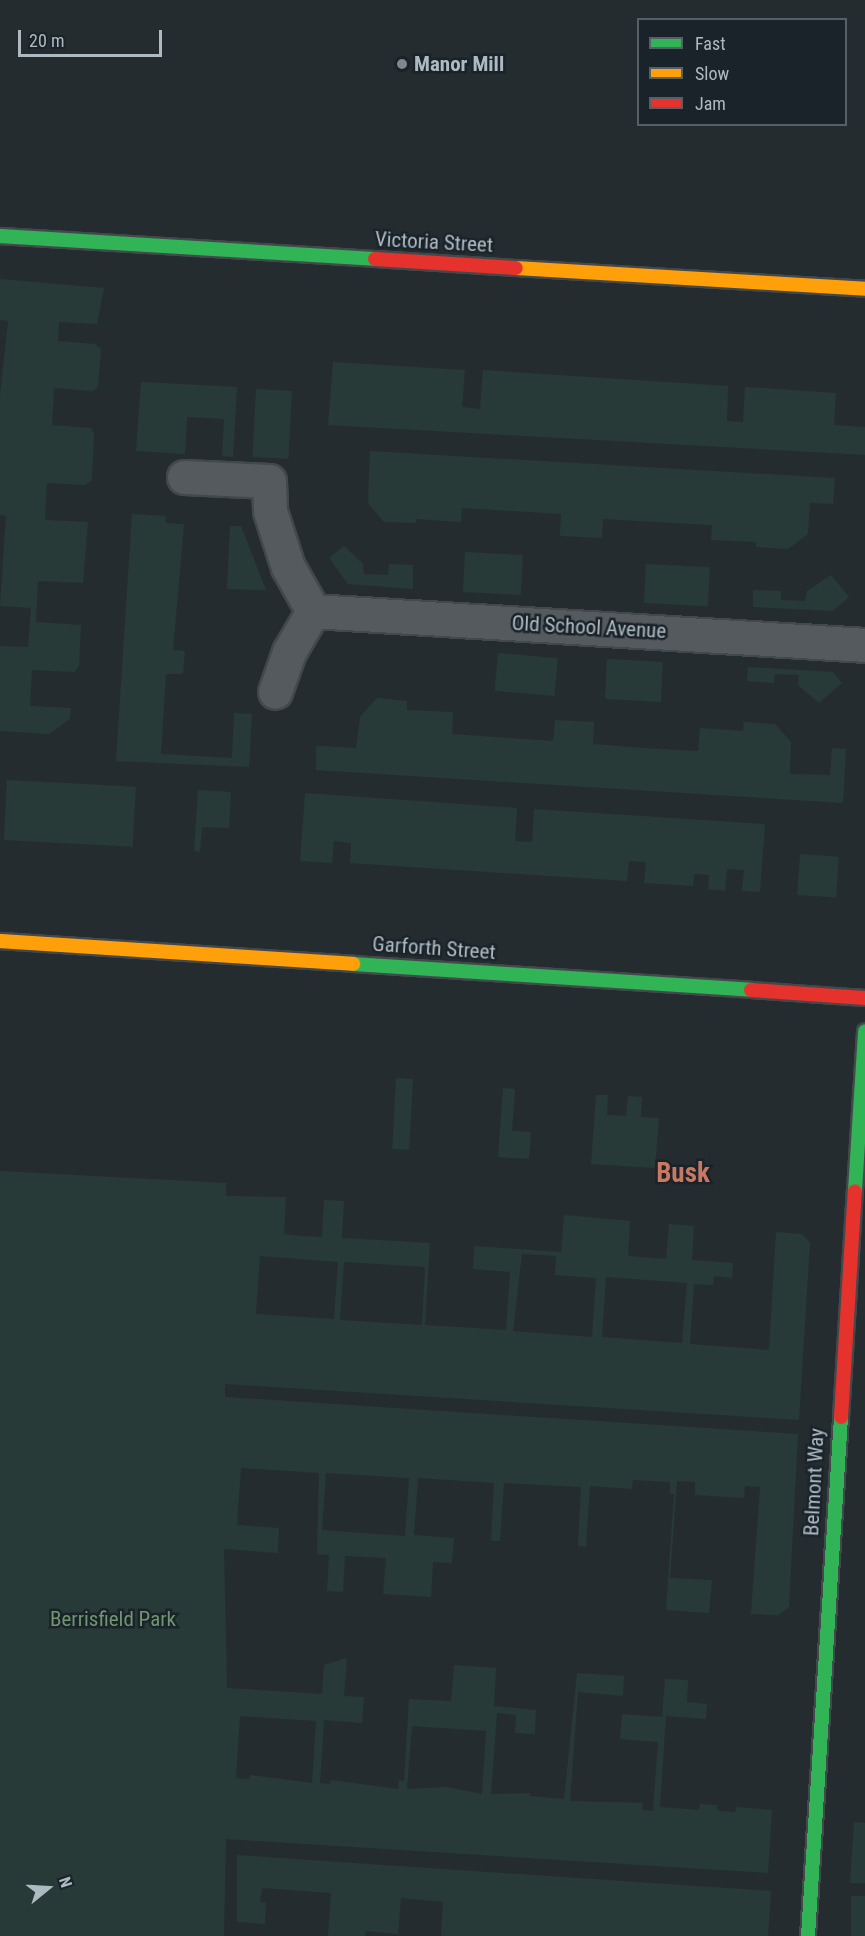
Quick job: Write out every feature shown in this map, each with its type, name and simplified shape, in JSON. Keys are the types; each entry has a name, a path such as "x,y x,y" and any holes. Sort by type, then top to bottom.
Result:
{"street":[{"name":"Victoria Street","path":"0,236 865,289"},
{"path":"184,477 269,481 270,511 288,567 313,611 289,652 275,693"},
{"name":"Old School Avenue","path":"313,611 865,645"},
{"name":"Garforth Street","path":"0,941 865,998"},
{"name":"Belmont Way","path":"808,1936 865,1031"}],"green space":[{"path":"0,279 104,288 97,324 59,322 58,341 95,344 101,349 98,387 93,391 54,388 52,425 91,428 94,434 92,480 85,485 47,483 45,520 88,522 83,583 38,581 36,622 81,625 79,666 74,672 32,670 30,706 71,708 70,719 49,734 0,731 0,646 28,647 31,608 0,606 6,516 0,515 0,395 8,321 0,320"},
{"path":"333,362 465,370 462,407 480,409 483,370 728,386 727,421 743,422 745,387 836,393 834,425 865,427 865,455 328,425"},
{"path":"141,382 237,387 233,457 222,456 224,419 187,417 185,454 136,451"},
{"path":"256,389 292,391 288,459 252,457"},
{"path":"370,451 835,478 833,504 810,503 808,534 788,549 756,547 756,542 711,540 712,525 603,519 602,538 560,536 561,514 462,508 461,522 416,519 416,523 384,522 368,503"},
{"path":"132,514 166,516 165,523 184,524 173,650 185,651 183,674 166,674 161,754 232,758 234,713 252,714 249,767 116,761"},
{"path":"230,526 241,526 266,590 227,589"},
{"path":"344,546 363,564 364,574 388,575 389,564 413,565 413,589 348,584 329,558"},
{"path":"465,552 523,555 521,595 463,592"},
{"path":"646,564 710,567 708,606 644,603"},
{"path":"831,575 849,597 833,611 753,607 753,590 781,591 781,600 805,601 807,591"},
{"path":"498,653 558,658 554,696 495,691"},
{"path":"607,659 663,662 661,702 605,699"},
{"path":"748,667 833,672 842,683 819,703 798,685 799,675 775,674 774,683 747,681"},
{"path":"377,698 407,701 407,710 453,712 452,734 553,741 555,720 594,722 593,744 658,749 698,751 700,728 743,731 744,722 775,724 791,742 790,774 830,775 832,748 846,749 843,803 316,770 316,746 356,748 360,717"},
{"path":"7,780 136,787 133,847 4,840"},
{"path":"198,790 231,792 229,828 202,827 200,852 194,851"},
{"path":"305,793 517,808 515,841 532,842 534,809 765,824 760,892 742,891 744,870 727,869 725,891 708,889 709,875 694,874 693,886 644,883 646,862 629,861 627,881 350,863 351,843 334,841 332,863 300,861"},
{"path":"800,854 839,857 836,898 797,895"},
{"path":"396,1078 413,1079 409,1150 392,1149"},
{"path":"503,1088 515,1089 512,1131 531,1132 529,1159 498,1157"},
{"path":"596,1095 608,1095 607,1115 626,1116 628,1096 642,1097 641,1117 659,1118 655,1168 591,1164"},
{"name":"Berrisfield Park","path":"0,1171 226,1183 226,1196 286,1197 284,1234 302,1236 322,1237 324,1200 344,1201 342,1238 430,1243 425,1325 506,1330 510,1272 473,1269 474,1246 561,1252 564,1215 630,1221 628,1256 666,1259 669,1224 694,1226 692,1260 733,1263 732,1278 714,1276 713,1285 694,1284 690,1344 769,1350 776,1232 802,1234 810,1243 799,1420 225,1384 225,1397 798,1434 789,1607 778,1615 751,1614 760,1487 745,1486 744,1498 695,1495 695,1482 677,1481 670,1578 712,1580 709,1613 666,1610 674,1494 670,1494 670,1482 633,1480 632,1489 590,1486 586,1547 578,1546 581,1487 504,1483 500,1541 491,1541 494,1483 418,1478 414,1535 454,1538 452,1563 433,1562 431,1597 383,1594 386,1558 345,1556 343,1592 327,1591 329,1555 317,1554 319,1473 241,1468 237,1525 279,1528 278,1553 224,1549 227,1688 322,1694 324,1665 347,1658 344,1696 364,1697 362,1723 324,1720 320,1783 330,1784 331,1780 398,1789 399,1780 404,1781 409,1699 451,1701 454,1665 496,1668 494,1706 536,1710 535,1734 515,1733 516,1715 497,1713 491,1794 531,1793 530,1796 564,1799 577,1673 624,1676 623,1696 578,1692 570,1801 643,1803 642,1810 653,1811 658,1742 620,1739 622,1714 662,1717 665,1679 688,1680 687,1702 707,1704 706,1719 666,1716 660,1807 699,1810 700,1804 717,1805 718,1811 735,1812 736,1807 772,1810 768,1873 226,1839 224,1936 0,1936","holes":["522,1254 556,1256 555,1275 596,1278 592,1337 513,1331","260,1256 338,1262 334,1319 256,1314","344,1262 425,1267 422,1325 340,1320","606,1277 687,1283 682,1343 602,1337","326,1473 409,1478 405,1536 322,1530","240,1716 316,1721 312,1783 250,1775 249,1779 236,1778","412,1726 486,1731 482,1794 447,1787 407,1789"]},
{"path":"854,1822 865,1823 865,1883 850,1883"},
{"path":"237,1855 771,1891 768,1936 441,1936 443,1902 401,1898 398,1934 366,1931 365,1936 328,1936 331,1893 262,1888 260,1902 266,1903 265,1924 237,1922"},
{"path":"851,1896 865,1896 865,1936 851,1936"}],"traffic: fast":[{"path":"0,236 375,259"},
{"path":"353,964 751,990"},
{"path":"855,1191 865,1031"},
{"path":"808,1936 841,1417"}],"traffic: slow":[{"path":"516,268 865,289"},
{"path":"0,941 353,964"}],"traffic: jam":[{"path":"375,259 516,268"},
{"path":"751,990 865,998"},
{"path":"841,1417 855,1191"}],"place":[{"name":"Manor Mill","path":"402,64"}],"district":[{"name":"Busk","path":"683,1174"}]}
